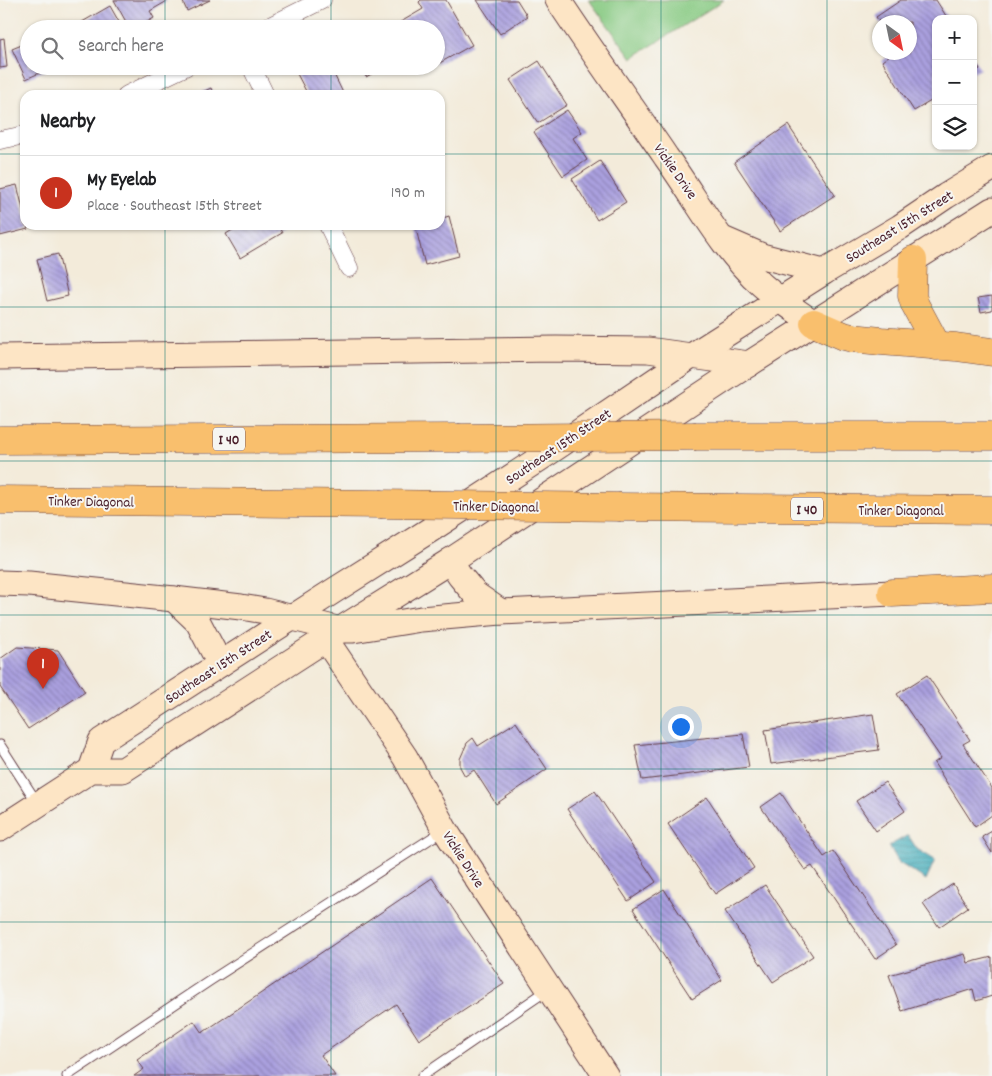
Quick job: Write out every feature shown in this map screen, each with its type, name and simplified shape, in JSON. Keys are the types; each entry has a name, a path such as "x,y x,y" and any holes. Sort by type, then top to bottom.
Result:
{"highway":[{"path":"913,260 912,296 937,346"},
{"path":"814,322 852,338 992,352"},
{"name":"I 40","path":"0,440 992,436"},
{"name":"Tinker Diagonal","path":"0,500 621,508 992,510"},
{"path":"892,593 992,588"}],"street":[{"path":"282,20 322,0"},
{"name":"Vickie Drive","path":"558,0 685,183 721,239 746,269 780,300 814,322"},
{"path":"137,90 168,75"},
{"path":"255,75 263,90"},
{"path":"0,140 20,136"},
{"name":"Southeast 15th Street","path":"91,770 102,741 548,453 693,355 992,168"},
{"path":"0,829 91,770 123,770 450,562 749,364 992,210"},
{"path":"330,230 349,268"},
{"path":"721,239 762,256 824,272"},
{"path":"0,357 556,349 648,350 749,364"},
{"path":"450,562 475,594 501,612"},
{"path":"0,583 174,598 265,611 292,618 334,635 421,619 501,612 892,593"},
{"path":"174,598 198,622 220,664"},
{"name":"Vickie Drive","path":"334,635 445,830 606,1076"}],"lane":[{"path":"0,745 39,804"},
{"path":"67,1076 211,980 445,830"},
{"path":"422,1076 549,989"}],"green space":[{"path":"589,0 724,0 632,58"}],"water":[{"path":"908,835 917,849 935,860 926,880 899,863 889,846"}],"building":[{"path":"114,0 169,0 150,11 154,18 151,20 125,20"},
{"path":"182,0 210,0 187,11"},
{"path":"421,0 446,0 472,45 445,60 445,20 404,20 423,9 419,2"},
{"path":"477,0 517,0 527,16 500,34"},
{"path":"901,0 936,0 945,15 932,15 932,100 914,111 882,61 917,60 917,15 879,15"},
{"path":"110,6 118,20 86,20"},
{"path":"4,38 7,67 0,68 0,39"},
{"path":"20,46 20,66 12,49"},
{"path":"539,61 567,105 538,123 510,80"},
{"path":"24,75 35,75 26,79"},
{"path":"298,75 334,75 342,90 305,90"},
{"path":"567,110 582,132 573,138 587,160 563,176 534,132"},
{"path":"788,125 835,195 780,231 734,162"},
{"path":"600,161 626,202 597,220 572,179"},
{"path":"17,185 20,197 20,230 24,230 0,236 0,189"},
{"path":"449,216 459,256 425,265 416,230 445,230 445,217"},
{"path":"232,230 280,230 282,233 240,258 226,234"},
{"path":"58,254 68,296 47,301 37,259"},
{"path":"992,296 992,310 981,312 978,298"},
{"path":"17,647 58,650 85,692 28,729 0,687 0,659"},
{"path":"927,675 970,740 963,744 992,788 992,815 975,827 934,763 941,758 897,694"},
{"path":"873,714 879,750 771,764 765,730"},
{"path":"516,722 547,769 496,804 474,770 465,776 460,767 460,759 467,743 473,738 478,746"},
{"path":"743,734 749,767 642,780 635,745"},
{"path":"885,782 905,811 876,831 856,801"},
{"path":"595,791 656,882 628,901 567,809"},
{"path":"781,793 824,857 833,851 896,945 875,959 812,866 805,870 761,807"},
{"path":"707,797 754,868 715,894 668,824"},
{"path":"992,831 992,853 982,837"},
{"path":"432,878 504,984 419,1040 396,1004 321,1055 335,1076 134,1076 144,1069 137,1060 194,1021 202,1033"},
{"path":"953,884 968,907 939,927 923,904"},
{"path":"765,885 813,956 773,982 725,911"},
{"path":"664,889 722,980 692,999 633,909"},
{"path":"965,954 968,963 992,957 992,996 976,1001 973,989 902,1011 889,975"}],"place":[{"name":"My Eyelab","path":"43,689"}]}
